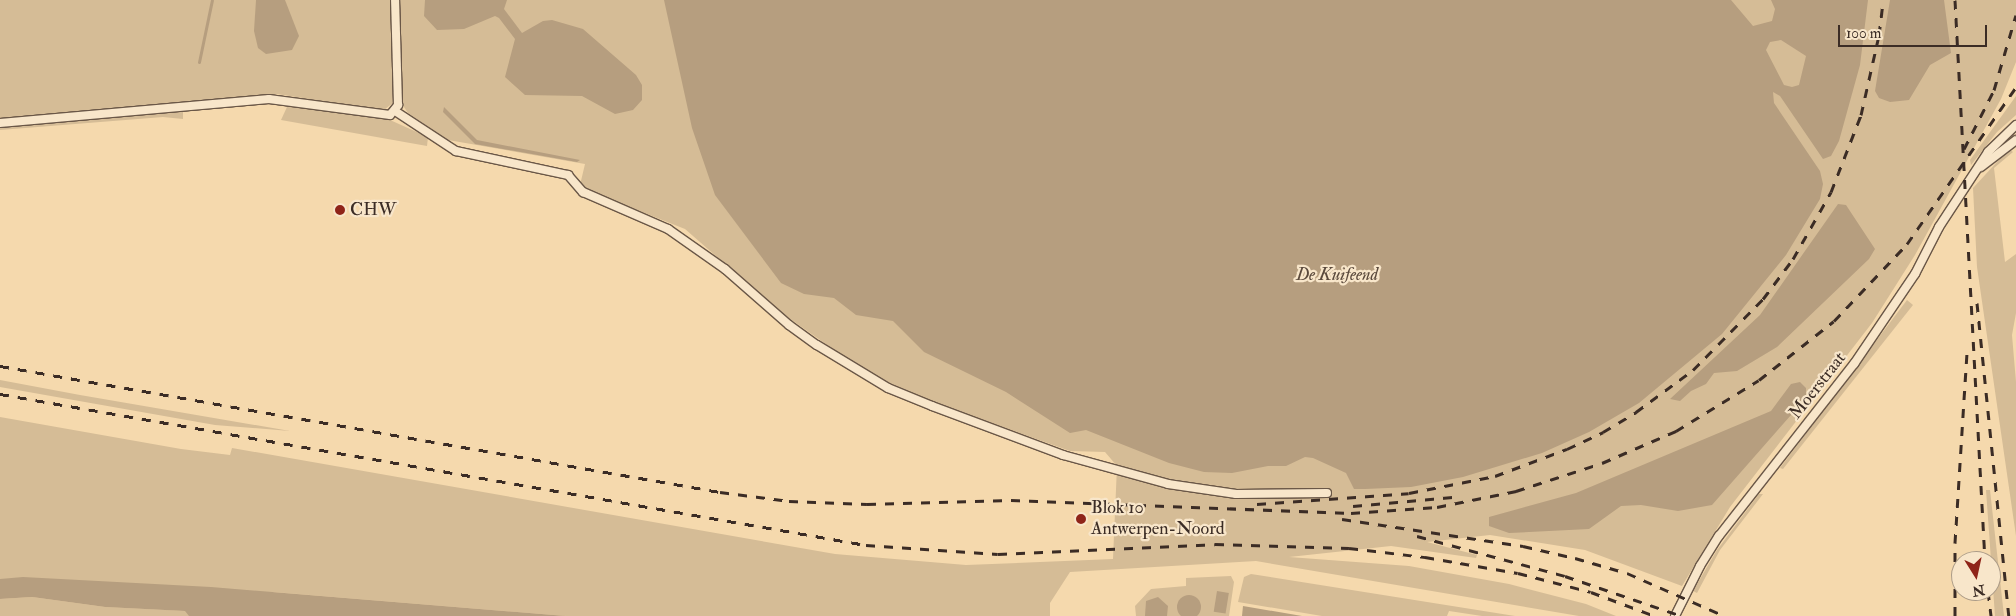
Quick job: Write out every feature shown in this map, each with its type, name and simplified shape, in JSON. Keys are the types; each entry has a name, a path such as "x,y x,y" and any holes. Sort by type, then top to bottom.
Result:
{"street":[{"path":"0,123 269,99 382,116 395,111 398,105 395,0"},
{"path":"395,111 456,151 568,175 583,192 668,229 725,269 789,325 817,345 888,388 1063,454 1168,484 1236,494 1327,493"},
{"name":"Moerstraat","path":"1676,616 1700,566 1719,536 1882,326 1988,152 2016,126"},
{"name":"Moerstraat","path":"1978,170 2016,140"}],"green space":[{"name":"De Kuifeend","path":"0,0 2016,0 2016,62 2001,99 1915,255 1872,323 1730,507 1682,586 1585,550 1490,535 1427,542 1477,555 1476,558 1391,546 1289,557 1409,566 1509,584 1586,604 1616,616 1579,616 1256,561 1070,572 1050,603 1050,616 566,616 273,592 271,616 0,616 0,599 32,597 105,607 207,612 0,587 0,417 181,449 230,455 232,448 835,554 966,565 1113,559 1117,466 1105,452 1070,451 936,403 867,373 779,311 685,229 584,189 580,185 585,164 448,140 408,113 402,104 394,102 384,110 378,110 277,94 0,119"},
{"path":"2016,96 2016,115 1997,132 1971,165 1970,160"},
{"path":"300,105 390,120 428,137 427,146 281,120 287,107"},
{"path":"183,110 183,119 163,117 0,130 0,126"},
{"path":"2009,149 2013,152 1994,168 2005,262 2016,254 2016,313 2012,335 2016,382 2016,536 1977,267 1973,188"},
{"path":"1907,300 1913,305 1783,469 1780,468"},
{"path":"0,380 290,431 215,425 0,387"},
{"path":"1986,490 1990,490 1997,551 1990,551"},
{"path":"1759,494 1763,494 1720,550 1697,593 1693,591 1717,550"},
{"path":"1251,574 1515,616 1482,616 1449,611 1447,616 1322,616 1238,602 1244,577"},
{"path":"1231,576 1234,582 1229,616 1136,616 1135,606 1151,589 1186,586 1186,578"},
{"path":"2001,589 2004,616 1995,616 1994,601 2001,601"}],"shaded area":[{"path":"256,0 285,0 299,36 292,50 266,54 258,48 254,31"},
{"path":"425,0 507,0 504,9 522,33 543,21 552,20 583,29 636,75 642,85 642,100 633,110 615,114 582,96 525,95 505,77 515,39 499,18 495,16 464,29 437,30 424,16"},
{"name":"De Kuifeend","path":"664,0 1731,0 1753,26 1772,21 1775,9 1771,0 1868,0 1860,65 1839,141 1831,156 1823,159 1780,96 1773,92 1774,103 1820,171 1823,184 1820,199 1786,255 1722,334 1639,403 1589,432 1542,453 1463,477 1411,487 1354,489 1346,473 1313,458 1305,457 1286,466 1268,466 1232,473 1204,472 1169,463 1086,430 1070,433 1006,392 924,352 893,321 856,315 834,298 804,294 781,283 715,195 692,128","holes":["1781,40 1806,56 1799,85 1792,87 1784,85 1766,50 1770,42"]},
{"path":"1890,0 1944,0 1951,53 1930,65 1909,100 1890,102 1879,98 1875,91"},
{"path":"444,107 477,140 580,160 577,162 475,144 443,112"},
{"path":"1838,204 1846,205 1875,249 1869,259 1777,347 1737,371 1714,373 1706,384 1691,391 1680,401 1670,399 1760,315"},
{"path":"1800,382 1806,388 1806,398 1712,505 1678,511 1641,505 1621,506 1589,529 1509,533 1489,526 1489,517 1576,493 1771,411 1791,384"},
{"path":"23,577 211,587 566,616 189,616 185,611 105,607 32,597 0,599 0,579"},
{"path":"1217,591 1229,593 1226,614 1214,612"},
{"path":"1189,595 1194,596 1200,602 1200,612 1194,618 1189,619 1184,618 1178,612 1177,607 1178,602 1184,596"},
{"path":"1158,597 1168,606 1167,616 1145,616 1146,601"},
{"path":"1243,606 1302,616 1242,616"}],"waterway":[{"path":"199,62 212,0"}],"railway":[{"path":"1257,504 1409,493 1495,476 1567,449 1603,432 1636,412 1693,370 1763,299 1793,259 1831,192 1861,115 1879,35 1883,0"},
{"path":"1955,0 1984,551"},
{"path":"1964,149 1994,90 2016,15"},
{"path":"0,366 720,492 789,501 867,504 1011,500 1351,513 1437,507 1516,491 1602,463 1676,431 1759,380 1834,321 1907,244 2016,87"},
{"path":"1977,303 2009,616"},
{"path":"1955,616 1955,543 1967,353"},
{"path":"0,394 866,545 998,554 1215,544 1349,548 1425,557 1518,573 1591,592 1655,616"},
{"path":"1353,506 1453,497"},
{"path":"1342,519 1523,546 1575,558 1627,573 1725,616"},
{"path":"1417,536 1565,576 1682,616"},
{"path":"1989,601 1991,616"}],"place":[{"name":"CHW","path":"340,210"},
{"name":"Blok 10 Antwerpen-Noord","path":"1081,519"}]}
